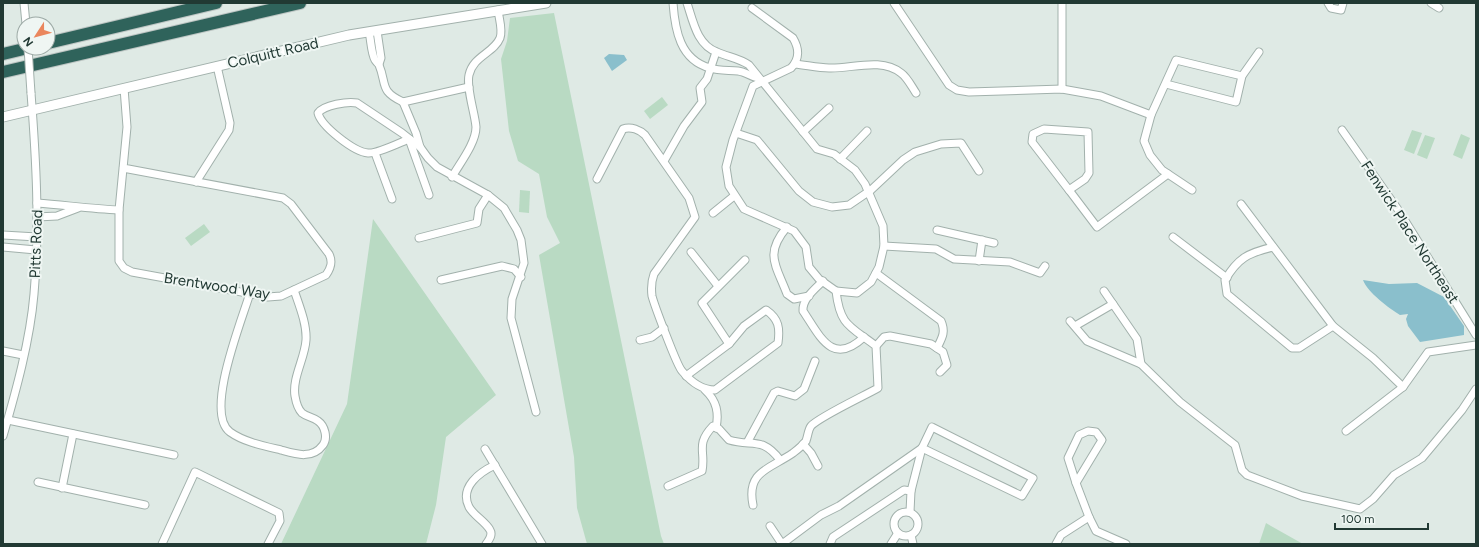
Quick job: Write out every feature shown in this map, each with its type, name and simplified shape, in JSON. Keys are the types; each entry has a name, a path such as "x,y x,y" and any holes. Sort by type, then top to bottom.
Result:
{"highway":[{"path":"56,41 216,3"},
{"path":"3,72 300,3"},
{"path":"3,54 16,51"}],"street":[{"path":"24,3 25,16"},
{"name":"Colquitt Road","path":"3,117 217,66 373,31 546,3"},
{"path":"673,3 675,26 680,44 695,60 711,68 739,71 760,80"},
{"path":"687,3 698,34 706,46 716,52 740,59 749,64 756,72 760,80 817,149 826,153 834,154 855,170 865,184 883,226 884,246 876,273 871,282 857,293 836,291 824,281 809,267 806,247 800,237 787,227 744,209 734,196 729,186 726,167 736,133 753,86 760,80 785,72 795,64 798,48 793,38 752,8"},
{"path":"894,3 949,84 957,90 969,92 1062,89 1101,96 1151,115"},
{"path":"1062,3 1062,89"},
{"path":"1328,3 1331,8 1341,10 1343,3"},
{"path":"1431,3 1439,8"},
{"path":"452,177 474,137 476,128 469,87 469,75 473,65 497,43 500,33 498,10"},
{"path":"373,31 381,58 379,64 383,84 388,92 395,98 403,102 469,87"},
{"path":"664,161 684,126 702,102 700,88 707,79 716,52"},
{"path":"1166,84 1236,102 1242,76 1259,52"},
{"name":"Pitts Road","path":"3,436 23,355 34,295 37,203 29,56"},
{"path":"1192,190 1162,170 1150,155 1144,141 1151,115 1176,60 1242,76"},
{"path":"795,64 829,68 868,64 887,66 901,73 916,92"},
{"path":"196,182 229,130 230,123 217,66"},
{"name":"Brentwood Way","path":"123,168 283,198 291,204 329,254 332,263 330,270 326,275 281,296 268,297 132,272 124,268 119,261 119,210 123,168 127,127 124,88"},
{"path":"409,139 375,153 367,153 359,150 332,132 321,120 318,113 324,108 351,102 363,108 409,139 420,147 437,167 452,177 488,195 504,208 517,230 524,263 521,278 512,299 511,318 536,412"},
{"path":"403,102 416,133 420,147"},
{"path":"803,132 828,108"},
{"path":"597,179 625,128 631,128 642,132 689,198 695,217 654,274 651,285 652,298 680,370 686,376 695,385 705,390 715,390 778,343 780,329 776,317 766,310 744,326 728,344 686,376"},
{"path":"1069,190 1085,179 1089,173 1088,132 1044,130 1034,134 1032,142 1097,227 1168,174"},
{"name":"Fenwick Place Northeast","path":"1342,130 1399,211 1476,335"},
{"path":"840,159 867,131"},
{"path":"736,133 757,140 799,192 813,202 832,207 849,205 868,192 903,160 915,152 941,144 961,143 979,171"},
{"path":"409,139 429,195"},
{"path":"375,153 392,199"},
{"path":"419,238 478,223 479,209 488,195"},
{"path":"713,213 734,196"},
{"path":"37,203 68,205 78,208 119,210"},
{"path":"1241,204 1333,326 1373,358 1403,387"},
{"path":"37,217 57,216 78,208"},
{"path":"787,227 774,247 773,252 776,264 787,294 794,299 809,296"},
{"path":"937,230 994,243"},
{"path":"3,235 37,237"},
{"path":"1173,238 1227,278"},
{"path":"979,261 982,240"},
{"path":"884,246 936,249 954,259 1010,262 1040,273 1045,266"},
{"path":"1273,247 1254,251 1244,256 1236,263 1224,284 1228,294 1292,348 1300,348 1333,326"},
{"path":"3,248 36,250"},
{"path":"691,252 718,286"},
{"path":"728,344 702,303 745,260"},
{"path":"441,280 502,266 514,269 521,278"},
{"path":"876,273 941,321 944,328 944,334 937,348"},
{"path":"824,281 809,296 803,306 803,311 829,346 834,349 849,347 864,336"},
{"path":"250,293 226,370 220,399 222,422 229,432 246,441 298,455 307,455 323,445 326,437 324,428 318,420 300,411 296,398 295,384 306,340 304,322 294,290"},
{"path":"836,291 838,310 845,323 876,346"},
{"path":"1104,291 1137,340 1141,364"},
{"path":"1113,304 1072,324 1087,341 1141,364 1180,402 1235,445 1242,470 1247,475 1302,496 1360,509 1373,499 1394,475 1422,458 1462,410 1476,389"},
{"path":"640,340 652,337 664,328"},
{"path":"753,505 751,493 752,484 760,473 793,453 803,444 811,426 878,388 876,346 884,337 890,336 931,344 943,352 947,365 940,372"},
{"path":"1346,431 1403,387 1428,352 1476,345"},
{"path":"3,351 23,355"},
{"path":"748,441 774,393 778,391 795,396 804,389 815,361"},
{"path":"705,390 716,405 718,418 716,428"},
{"path":"8,420 174,455"},
{"path":"668,486 702,471 703,465 701,449 706,434 713,426 729,440 748,441 761,444 773,451 780,460"},
{"path":"910,512 911,491 922,448 932,427 1032,478 1022,496 922,448"},
{"path":"1076,483 1102,440 1096,432 1088,431 1079,435 1068,458 1076,483 1089,517 1096,531 1126,544"},
{"path":"62,488 73,434"},
{"path":"803,444 811,453 818,466"},
{"path":"770,526 782,544 821,515 839,506 922,448"},
{"path":"485,449 542,544"},
{"path":"486,544 491,537 491,530 469,507 467,492 473,479 481,472 495,465"},
{"path":"162,544 194,472 279,513 280,521 268,544"},
{"path":"38,482 145,505"},
{"path":"830,544 833,537 904,490 911,491"},
{"path":"902,512 910,512 915,516 918,522 918,528 911,535 904,536 898,533 894,527 896,516 902,512"},
{"path":"1056,544 1061,535 1089,517"},
{"path":"890,544 898,533"},
{"path":"911,535 913,544"}],"green space":[{"path":"554,13 661,536 664,544 587,544 577,508 574,457 539,255 560,243 547,217 539,174 518,161 509,131 501,59 507,41 510,18"},
{"path":"662,97 668,105 650,119 644,111"},
{"path":"1412,130 1422,133 1414,154 1404,150"},
{"path":"1461,134 1470,138 1462,159 1453,155"},
{"path":"1425,135 1435,138 1427,159 1417,155"},
{"path":"520,190 530,191 529,213 519,212"},
{"path":"373,219 496,395 446,437 436,505 426,544 281,544 347,404"},
{"path":"204,224 210,232 191,246 185,238"},
{"path":"1266,523 1271,526 1303,544 1259,544"}],"water":[{"path":"609,54 624,55 627,60 612,71 604,58"},
{"path":"1363,280 1389,284 1417,283 1444,297 1464,326 1464,335 1420,342 1408,326 1406,319 1408,314 1400,315 1385,304 1369,290"}]}
